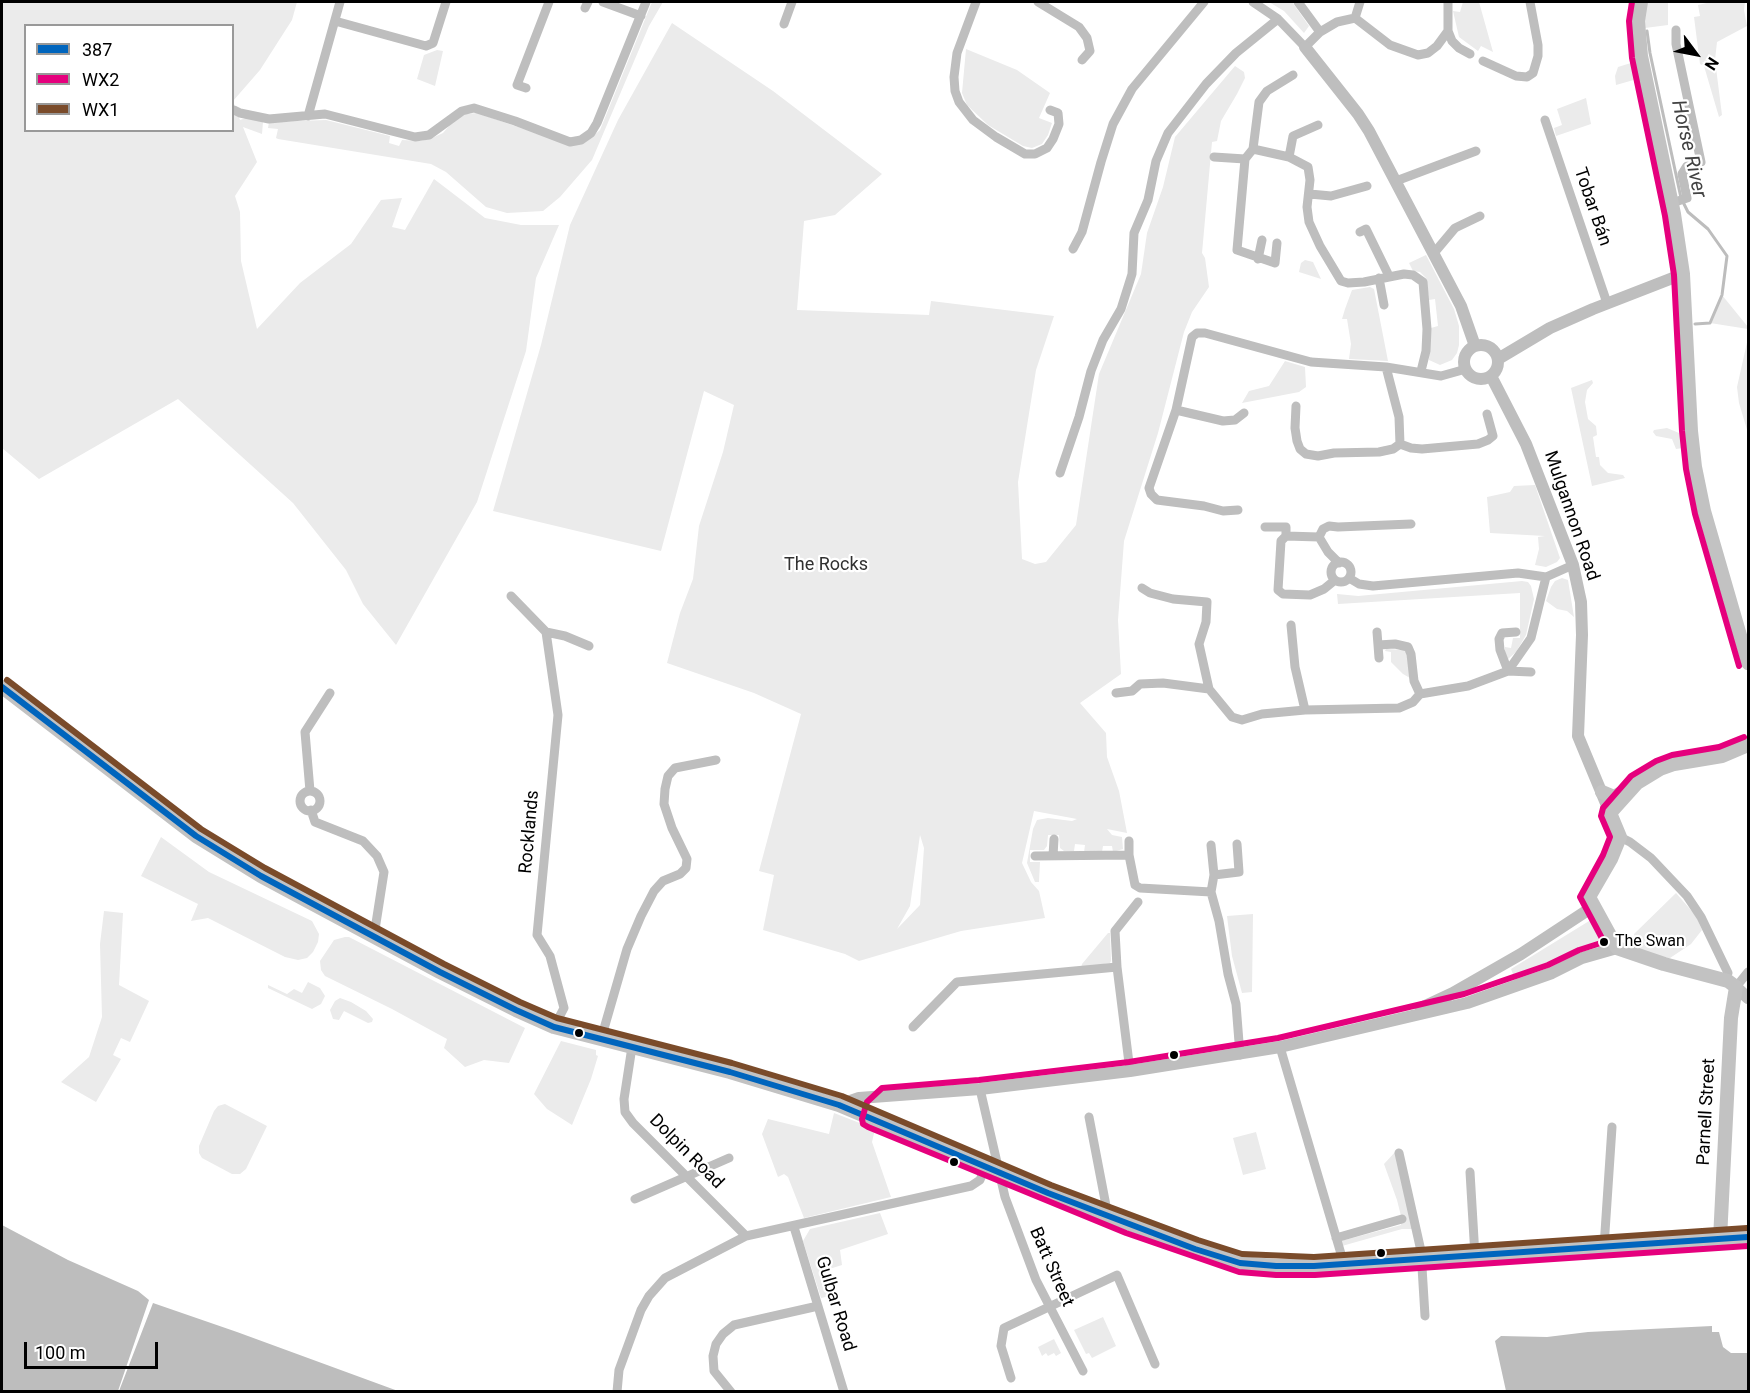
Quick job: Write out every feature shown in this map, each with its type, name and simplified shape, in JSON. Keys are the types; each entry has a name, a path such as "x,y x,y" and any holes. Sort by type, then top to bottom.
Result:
{"main road":[{"path":"1641,2 1638,21 1641,56 1679,201 1691,431 1695,467 1704,511 1749,663"},
{"path":"2,687 196,836 254,872 497,1001 554,1027 730,1072 839,1106 1108,1216 1240,1263 1276,1266 1344,1264 1749,1237"},
{"path":"1602,792 1614,796 1660,769 1674,764 1722,756 1749,745"},
{"path":"1637,783 1610,813 1620,837 1611,859 1589,897 1617,948 1664,964 1728,981 1736,987"},
{"name":"Parnell Street","path":"1720,1239 1731,1018 1736,987"}],"street":[{"path":"308,116 340,2"},
{"path":"335,21 426,46 433,43 446,2"},
{"path":"526,88 517,85 549,2"},
{"path":"603,2 641,16"},
{"path":"235,123 237,111 269,119 325,114 415,137 437,131 462,111 474,108 570,142 581,140 591,133 597,123 646,2"},
{"path":"784,24 792,2"},
{"path":"976,2 957,52 954,77 959,102 974,120 996,137 1015,149 1035,154 1047,148 1059,124 1058,113 1050,110"},
{"path":"1038,2 1079,27 1088,38 1090,51 1082,60"},
{"path":"1073,249 1082,232 1113,124 1132,89 1204,2"},
{"path":"1252,2 1278,19 1305,47 1358,114 1396,181 1461,306 1475,346"},
{"path":"1298,2 1320,32"},
{"path":"1355,18 1360,2"},
{"path":"1448,2 1448,32 1452,41 1470,54"},
{"path":"1483,61 1516,76 1527,77 1533,72 1538,56 1538,45 1530,2"},
{"path":"1305,47 1320,32 1337,22 1355,18"},
{"path":"1355,18 1390,45 1418,55 1437,46 1448,32"},
{"path":"1060,473 1079,417 1091,371 1103,340 1121,309 1132,274 1134,233 1148,200 1156,161 1168,133 1206,84 1236,53 1278,19"},
{"path":"1676,30 1676,44 1701,162 1687,166 1682,174 1679,201"},
{"path":"1278,243 1275,263 1237,250 1245,159 1253,149 1259,102 1267,91 1293,75"},
{"name":"Tobar Bán","path":"1545,120 1607,303"},
{"path":"1289,158 1293,135 1318,125"},
{"path":"1253,149 1289,158 1308,167 1309,222 1341,281 1364,282 1384,277 1413,275 1423,282 1427,329 1426,351 1421,371"},
{"path":"1396,181 1476,151"},
{"path":"1214,157 1245,159"},
{"path":"1310,194 1331,196 1367,186"},
{"path":"1434,253 1455,228 1480,216"},
{"path":"1360,232 1366,229 1384,277 1384,305"},
{"path":"1258,259 1262,240"},
{"path":"1498,359 1550,328 1683,274"},
{"path":"1238,510 1223,511 1204,506 1157,500 1149,488 1176,410 1192,337 1197,333 1205,333 1311,362 1386,367 1441,376 1466,369"},
{"path":"1475,346 1490,347 1498,359 1497,368 1491,376 1477,379 1466,369 1464,364 1466,354 1475,346"},
{"path":"1386,367 1399,417 1400,444"},
{"name":"Mulgannon Road","path":"1491,376 1526,444 1573,565 1581,602 1582,635 1578,736 1610,813"},
{"path":"1296,406 1297,441 1300,449 1306,454 1318,456 1334,453 1379,452 1393,449 1400,444"},
{"path":"1176,410 1223,421 1235,420 1244,413"},
{"path":"1400,444 1422,449 1478,444 1493,436 1487,414"},
{"path":"1319,537 1329,526 1411,524"},
{"path":"1265,527 1286,528 1286,536 1281,541 1278,590 1283,594 1310,595 1335,580 1344,582 1349,578 1351,572 1348,566 1339,563 1328,552 1319,537"},
{"path":"1286,536 1319,537"},
{"path":"1335,580 1331,572 1339,563"},
{"path":"1349,578 1359,584 1373,586 1518,573 1546,577 1573,565"},
{"path":"1508,671 1531,638 1546,577"},
{"path":"1142,588 1173,600 1207,602 1206,622 1199,644 1209,689 1232,717 1242,720 1262,714 1305,710 1399,708 1413,702 1420,694 1468,686 1508,671 1531,672"},
{"path":"511,596 546,632 565,636 589,646"},
{"path":"1291,625 1296,667 1305,710"},
{"name":"Rocklands","path":"546,632 558,715 537,935 550,956 564,1008 554,1027"},
{"path":"1377,632 1379,658"},
{"path":"1508,671 1498,639 1502,633 1516,632"},
{"path":"1378,645 1395,644 1408,647 1414,681 1420,694"},
{"path":"1116,693 1132,691 1140,684 1163,683 1209,689"},
{"path":"310,791 305,732 330,693"},
{"path":"601,1039 627,949 641,916 654,891 663,881 680,874 686,868 687,859 672,828 664,804 668,776 675,768 716,760"},
{"path":"310,791 316,793 320,798 319,805 311,810 305,809 300,801 304,793 310,791"},
{"path":"311,810 315,822 363,842 377,856 384,872 374,936"},
{"path":"1620,837 1651,858 1687,896 1701,916 1728,973"},
{"path":"1053,856 1054,839"},
{"path":"1129,841 1129,855 1135,885 1140,888 1211,892"},
{"path":"1214,875 1244,873 1237,844"},
{"path":"1211,845 1214,875 1211,892 1236,1004 1240,1055"},
{"path":"1035,856 1129,855"},
{"path":"1130,1071 1117,968 1116,931 1138,902"},
{"path":"1449,1002 1486,974 1594,906"},
{"path":"839,1106 859,1098 980,1089 1130,1071 1280,1047 1405,1018 1418,1009 1497,993 1552,973 1582,958 1617,948"},
{"path":"913,1027 957,982 1117,968"},
{"path":"1749,972 1736,987 1749,998"},
{"path":"1486,974 1489,987 1497,993"},
{"name":"Dolpin Road","path":"632,1047 624,1099 625,1112 633,1123 746,1236"},
{"path":"1280,1047 1344,1264"},
{"name":"Batt Street","path":"980,1089 1008,1207 1036,1280 1083,1371"},
{"path":"871,1119 874,1107 884,1097"},
{"path":"1089,1117 1108,1216"},
{"path":"1604,1247 1612,1126"},
{"path":"1399,1154 1422,1259 1425,1316"},
{"path":"635,1199 729,1158"},
{"path":"617,1392 619,1370 641,1310 665,1278 746,1236 971,1186 980,1180 985,1167"},
{"path":"1470,1172 1475,1256"},
{"path":"1335,1238 1402,1219"},
{"name":"Gulbar Road","path":"794,1227 844,1392"},
{"path":"1011,1378 1001,1346 1004,1328 1118,1275 1155,1364"},
{"path":"731,1392 714,1371 713,1356 716,1344 723,1334 734,1325 819,1306"}],"green space":[{"path":"2,2 297,2 292,20 260,70 234,100 234,24 24,24 24,132 234,132 234,104 240,120 246,118 263,122 262,134 243,127 257,162 235,196 240,212 241,261 257,329 300,283 351,244 381,200 402,198 392,227 405,230 434,179 485,218 521,225 559,225 536,278 526,351 477,502 396,645 363,604 346,570 293,503 178,399 39,479 2,448"},
{"path":"652,2 663,2 649,26 592,160 560,197 543,211 507,213 486,207 446,172 431,164 278,139 276,138 278,129 268,128 269,122 326,120 390,136 389,143 399,146 402,140 421,141 432,138 443,133 454,120 466,114 477,113 568,144 591,138 600,130"},
{"path":"1269,2 1292,2 1309,26 1304,33 1284,11"},
{"path":"1463,2 1479,2 1493,52 1481,46 1478,51 1459,37 1453,11 1460,12"},
{"path":"1646,2 1668,2 1668,25 1645,28"},
{"path":"1711,2 1745,2 1747,26 1717,42 1715,60 1722,115 1719,117 1704,66 1700,64 1694,17 1700,16 1698,5"},
{"name":"The Rocks","path":"672,23 773,91 882,174 835,215 804,221 797,310 929,315 931,301 1054,316 1036,370 1018,482 1022,559 1035,564 1046,562 1076,525 1099,374 1141,274 1147,233 1163,187 1175,137 1235,66 1244,72 1245,78 1221,121 1217,141 1212,142 1202,253 1205,258 1209,287 1192,312 1184,332 1158,433 1124,541 1118,620 1121,674 1080,703 1106,733 1107,757 1119,791 1127,833 1107,829 1112,835 1122,837 1123,849 1113,852 1112,846 1103,846 1102,852 1084,852 1085,845 1075,844 1074,851 1064,851 1060,848 1059,835 1048,835 1047,846 1044,850 1030,850 1030,862 1040,862 1039,882 1035,882 1027,863 1033,829 1037,820 1048,818 1072,821 1077,819 1034,811 1022,863 1031,882 1039,891 1045,918 961,931 859,961 845,954 763,930 774,875 759,871 801,714 754,693 667,663 680,613 693,579 699,526 723,452 734,405 704,391 661,551 493,511 541,345 570,225 618,120","holes":["920,835 924,848 920,905 897,929 910,906"]},
{"path":"966,49 1017,70 1050,93 1039,118 1052,123 1042,144 1032,148 1023,146 988,125 967,105 962,93"},
{"path":"437,50 443,51 435,86 417,79 424,55"},
{"path":"1634,62 1637,79 1616,85 1615,76 1618,67"},
{"path":"1586,98 1591,124 1556,136 1554,128 1562,125 1557,109"},
{"path":"1426,255 1454,309 1459,326 1457,353 1452,360 1440,365 1429,360 1431,328 1438,326 1435,299 1429,300 1426,278 1420,272 1413,271 1409,263"},
{"path":"1305,260 1313,262 1321,279 1299,272 1301,263"},
{"path":"1370,287 1374,289 1388,361 1349,359 1351,344 1347,319 1342,319 1352,290"},
{"path":"1722,295 1748,327 1748,329 1710,323"},
{"path":"1748,338 1748,433 1737,387"},
{"path":"1285,361 1305,367 1306,387 1299,392 1242,403 1249,391 1269,386"},
{"path":"1592,380 1593,383 1587,390 1585,402 1588,419 1596,426 1597,435 1593,437 1596,457 1599,457 1600,465 1608,473 1623,475 1625,478 1592,486 1571,388"},
{"path":"1667,428 1679,433 1683,448 1676,449 1672,439 1656,436 1653,432"},
{"path":"1535,485 1560,558 1546,567 1535,565 1539,549 1538,537 1545,536 1490,533 1487,497 1510,492 1514,486"},
{"path":"1562,578 1568,580 1574,617 1546,601 1555,581"},
{"path":"1528,582 1531,586 1534,599 1526,635 1516,652 1508,659 1505,657 1505,647 1511,648 1513,638 1520,638 1520,593 1338,604 1337,594 1358,596"},
{"path":"1386,649 1404,650 1407,653 1410,678 1391,662 1391,652 1385,651"},
{"path":"161,837 209,872 312,921 319,934 313,952 307,958 298,960 285,957 208,918 191,921 198,904 141,876"},
{"path":"1676,893 1696,916 1702,930 1691,944 1664,962 1638,948 1634,934"},
{"path":"104,911 123,913 119,985 149,1001 130,1042 121,1038 113,1055 121,1059 96,1102 61,1082 89,1057 102,1017 100,944"},
{"path":"1253,914 1252,992 1242,993 1232,956 1227,916"},
{"path":"1594,918 1605,938 1604,941 1563,958 1516,982 1511,969"},
{"path":"1110,933 1110,963 1081,968 1082,964"},
{"path":"349,937 525,1028 509,1063 484,1060 465,1067 444,1048 447,1039 325,976 321,970 320,961 334,940"},
{"path":"308,982 320,988 325,996 321,1004 312,1009 268,988 268,985 287,994 294,989 302,993"},
{"path":"340,998 366,1011 373,1019 372,1022 368,1023 344,1011 339,1020 333,1019 330,1010 335,1001"},
{"path":"561,1041 596,1050 598,1056 572,1125 547,1109 534,1094"},
{"path":"225,1104 267,1126 246,1169 240,1174 232,1174 202,1158 199,1153 199,1146 214,1111 218,1106"},
{"path":"834,1113 875,1129 872,1142 891,1197 804,1218 788,1177 784,1174 778,1177 762,1134 768,1119 829,1134"},
{"path":"1256,1132 1266,1169 1243,1175 1233,1138"},
{"path":"1396,1151 1415,1229 1402,1229 1342,1246 1341,1241 1401,1225 1397,1200 1384,1164"},
{"path":"880,1213 888,1234 840,1250 842,1265 823,1271 830,1296 821,1298 803,1241 810,1229"},
{"path":"1103,1317 1116,1346 1092,1358 1089,1353 1086,1354 1074,1330"},
{"path":"1054,1339 1061,1353 1048,1356 1046,1353 1042,1356 1038,1347"}],"shaded area":[{"path":"2,1225 68,1260 138,1291 149,1300 118,1391 2,1391"},
{"path":"153,1303 237,1332 398,1391 119,1391"},
{"path":"1712,1326 1712,1332 1719,1332 1723,1347 1731,1353 1748,1353 1748,1391 1506,1391 1495,1341 1501,1336 1547,1337 1588,1332"}],"waterway":[{"name":"Horse River","path":"1647,31 1681,198 1688,212 1708,229 1727,256 1722,295 1710,323 1695,324"}],"transit line":[{"name":"WX2","path":"1632,2 1629,21 1632,58 1665,216 1674,275 1686,469 1695,514 1739,666"},
{"name":"WX1","path":"7,680 201,829 265,868 520,1002 557,1018 732,1063 842,1096 1051,1185 1242,1254 1314,1257 1747,1228"},
{"name":"387","path":"2,687 196,836 261,876 516,1010 554,1027 730,1072 839,1105 1048,1193 1195,1249 1240,1263 1314,1266 1748,1237"},
{"name":"WX2","path":"1744,737 1719,747 1672,755 1656,761 1631,776 1603,808 1601,816 1610,837 1580,897 1604,942 1579,950 1548,965 1464,994 1278,1038 1129,1062 979,1080 882,1088 867,1102 862,1119 863,1124 868,1127 1126,1233 1239,1272 1315,1275 1748,1246"}],"place":[{"name":"The Swan","path":"1604,942"}]}
